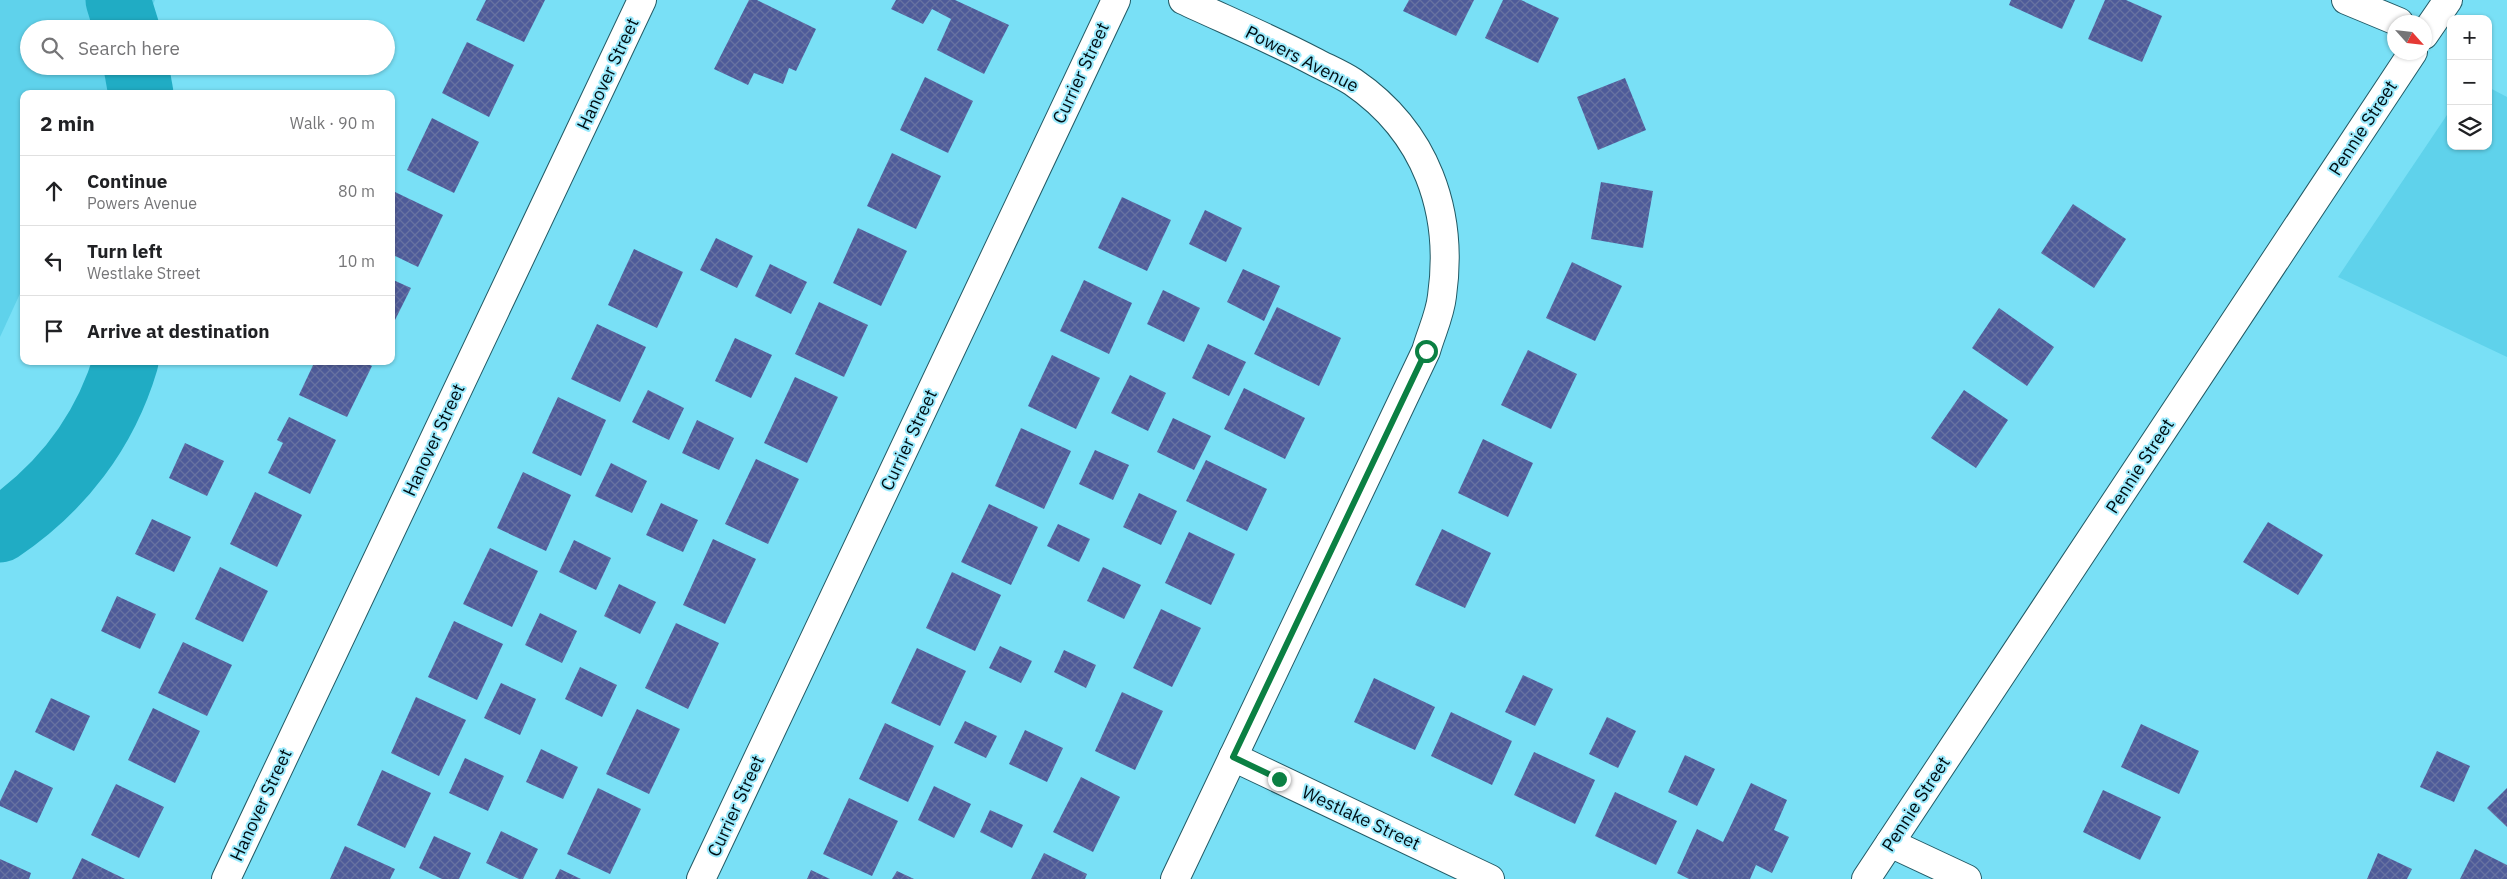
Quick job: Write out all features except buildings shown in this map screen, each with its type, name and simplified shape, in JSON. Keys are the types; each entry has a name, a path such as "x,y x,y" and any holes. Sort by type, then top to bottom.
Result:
{"street":[{"name":"Hanover Street","path":"226,879 642,0"},
{"name":"Currier Street","path":"701,879 1116,0"},
{"name":"Powers Avenue","path":"1175,879 1426,351 1442,299 1447,254 1443,219 1436,190 1420,154 1400,126 1376,100 1352,81 1183,0"},
{"path":"2346,0 2387,17"},
{"name":"Pennie Street","path":"2432,24 2448,0"},
{"name":"Pennie Street","path":"1866,879 2408,60"},
{"name":"Westlake Street","path":"1233,757 1490,879"},
{"path":"1890,843 1967,879"}],"shaded area":[{"path":"0,0 155,0 146,20 20,20 20,75 121,75 114,90 20,90 20,294 0,337"},
{"path":"2492,89 2507,97 2507,357 2338,277 2447,115 2447,150 2492,150"}],"waterway":[{"path":"118,0 124,20"},
{"path":"138,75 140,90"},
{"path":"0,530 42,496 78,457 106,412 125,365"}],"route":[{"path":"1279,779 1233,757 1426,351"}]}
